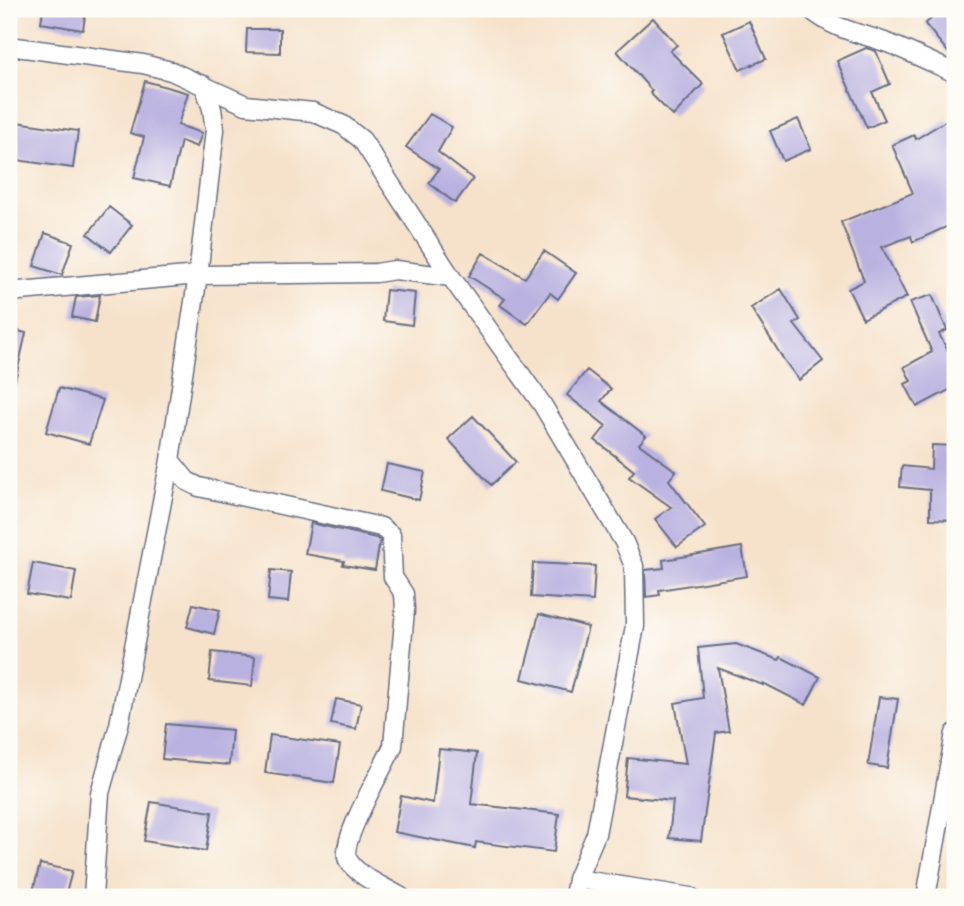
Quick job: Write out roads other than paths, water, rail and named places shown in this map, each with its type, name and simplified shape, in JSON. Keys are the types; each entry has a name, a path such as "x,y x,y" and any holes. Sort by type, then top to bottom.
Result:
{"street":[{"path":"810,9 826,22 849,33 888,44 955,73"},
{"path":"9,46 143,64 171,71 246,105 313,112 343,125 362,140 451,277 542,404 624,542 634,566 635,626 596,834 576,888 691,897"},
{"path":"93,897 100,793 120,725 170,460 198,275 215,130 204,85"},
{"path":"9,292 198,275 376,273 395,270 451,277"},
{"path":"170,460 187,481 200,487 381,527 391,535 393,577 404,594 405,610 393,746 368,795 346,847 346,857 354,868 401,897"},
{"path":"926,897 955,733"}]}
